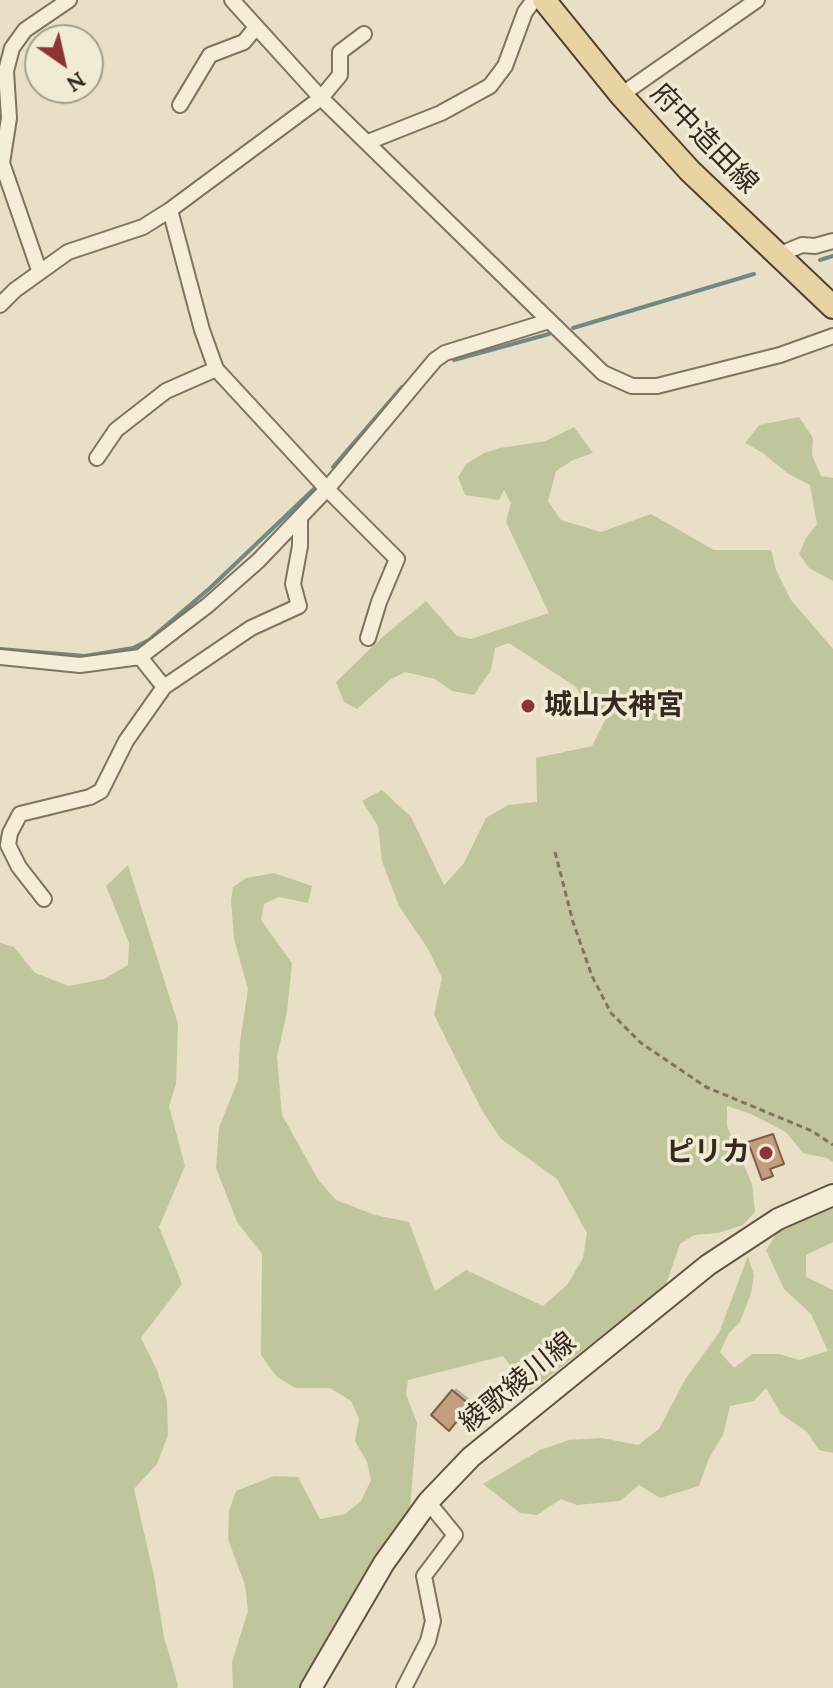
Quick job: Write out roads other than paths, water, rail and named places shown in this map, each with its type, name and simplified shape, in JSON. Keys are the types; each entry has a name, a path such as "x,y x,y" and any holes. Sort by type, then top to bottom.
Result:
{"main road":[{"name":"府中造田線","path":"544,0 621,95 690,171 833,307"},
{"name":"綾歌綾川線","path":"311,1688 384,1563 428,1502 496,1435 708,1265 778,1219 833,1195"}],"street":[{"path":"39,270 1,163 9,118 6,71 12,48 25,30 69,0"},
{"path":"232,0 321,98 603,373 621,382 643,387 672,383 780,355 833,336"},
{"path":"368,142 441,113 490,86 505,66 525,12 534,0"},
{"path":"621,95 756,0"},
{"path":"180,105 210,55 244,42 256,27"},
{"path":"0,305 7,288 68,252 143,227 170,210 321,98 340,75 340,52 364,34"},
{"path":"170,210 202,330 216,369 327,489 397,559 368,638"},
{"path":"778,255 802,245 815,246 833,241"},
{"path":"0,657 80,665 140,657 208,605 300,519 435,360 445,353 549,321"},
{"path":"97,458 116,430 166,391 216,369"},
{"path":"44,899 19,867 8,845 10,833 20,814 90,797 101,791 126,741 164,687 251,628 299,606 293,584 300,546 300,519"},
{"path":"140,657 164,687"},
{"path":"404,1688 428,1641 433,1621 424,1576 455,1535 428,1502"}],"waterway":[{"path":"820,260 833,256"},
{"path":"573,328 754,274"},
{"path":"454,360 549,334"},
{"path":"333,467 402,387"},
{"path":"0,649 85,656 133,648 149,640 210,588 316,487"}],"place":[{"name":"城山大神宮","path":"528,706"},
{"name":"ピリカ","path":"766,1153"}]}
